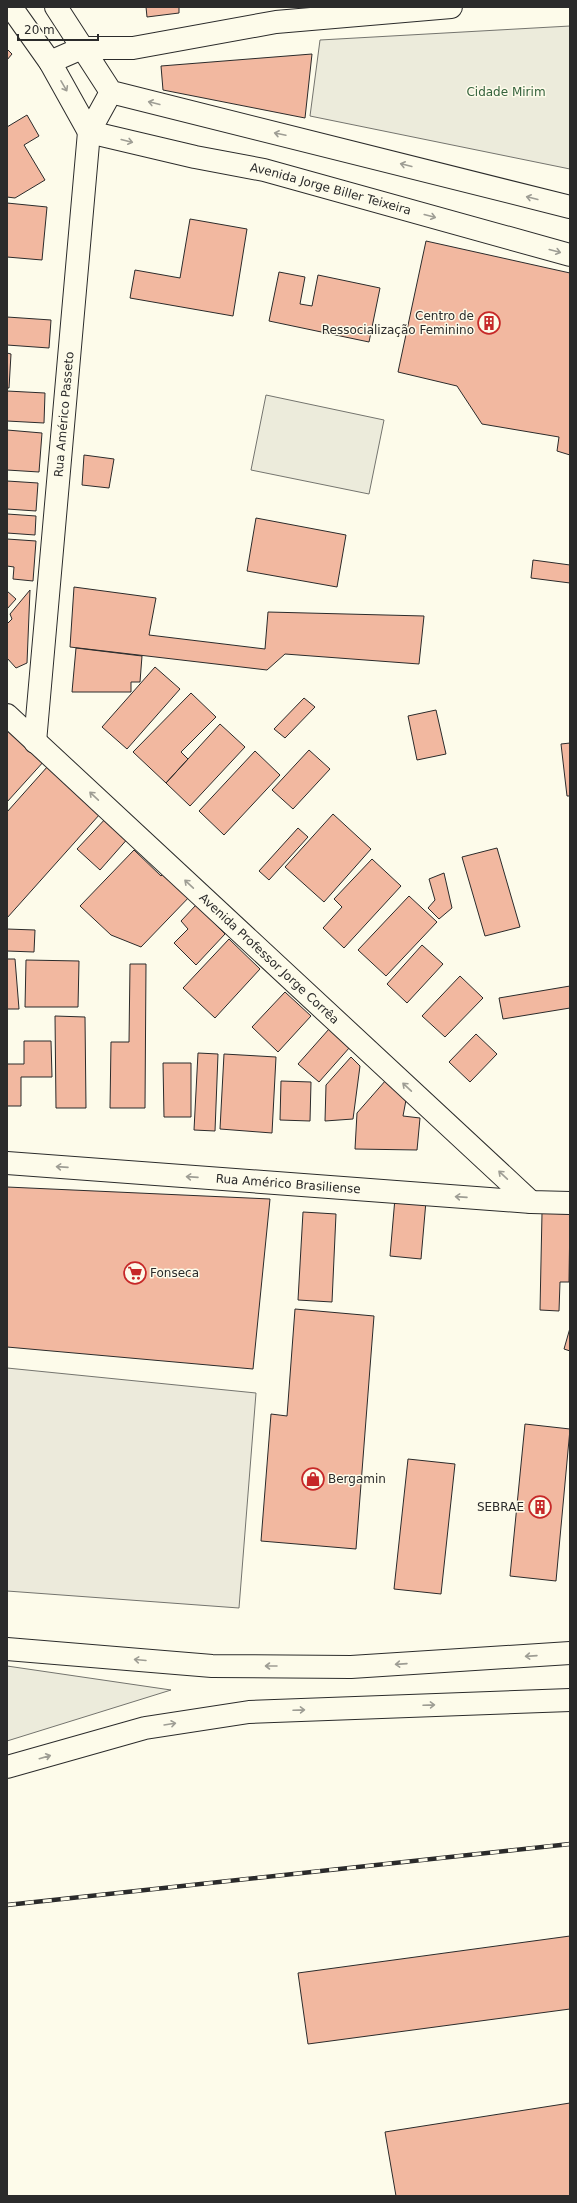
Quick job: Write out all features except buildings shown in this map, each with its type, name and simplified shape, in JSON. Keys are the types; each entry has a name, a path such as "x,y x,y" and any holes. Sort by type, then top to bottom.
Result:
{"street":[{"path":"11,7 50,62 90,132"},
{"path":"56,7 110,92 570,207"},
{"path":"50,62 82,48 132,48 276,22 451,7"},
{"name":"Rua Américo Passeto","path":"35,742 90,132 110,92"},
{"name":"Avenida Jorge Biller Teixeira","path":"90,132 195,157 264,170 570,255"},
{"name":"Avenida Professor Jorge Corrêa","path":"7,715 531,1202"},
{"name":"Rua Américo Brasiliense","path":"7,1163 531,1202 570,1203"},
{"path":"7,1649 212,1666 328,1667 570,1653"},
{"path":"7,1767 146,1728 249,1712 570,1700"}],"green space":[{"name":"Cidade Mirim","path":"570,26 570,169 310,116 320,40"},
{"path":"266,395 384,420 369,494 251,470"},
{"path":"7,1666 171,1690 7,1741"}],"shaded area":[{"path":"7,1368 256,1393 239,1608 7,1591"}],"railway":[{"path":"7,1905 570,1844"}],"place":[{"name":"Centro de Ressocialização Feminino","path":"489,323"},
{"name":"Fonseca","path":"135,1273"},
{"name":"Bergamin","path":"313,1479"},
{"name":"SEBRAE","path":"540,1507"}]}
